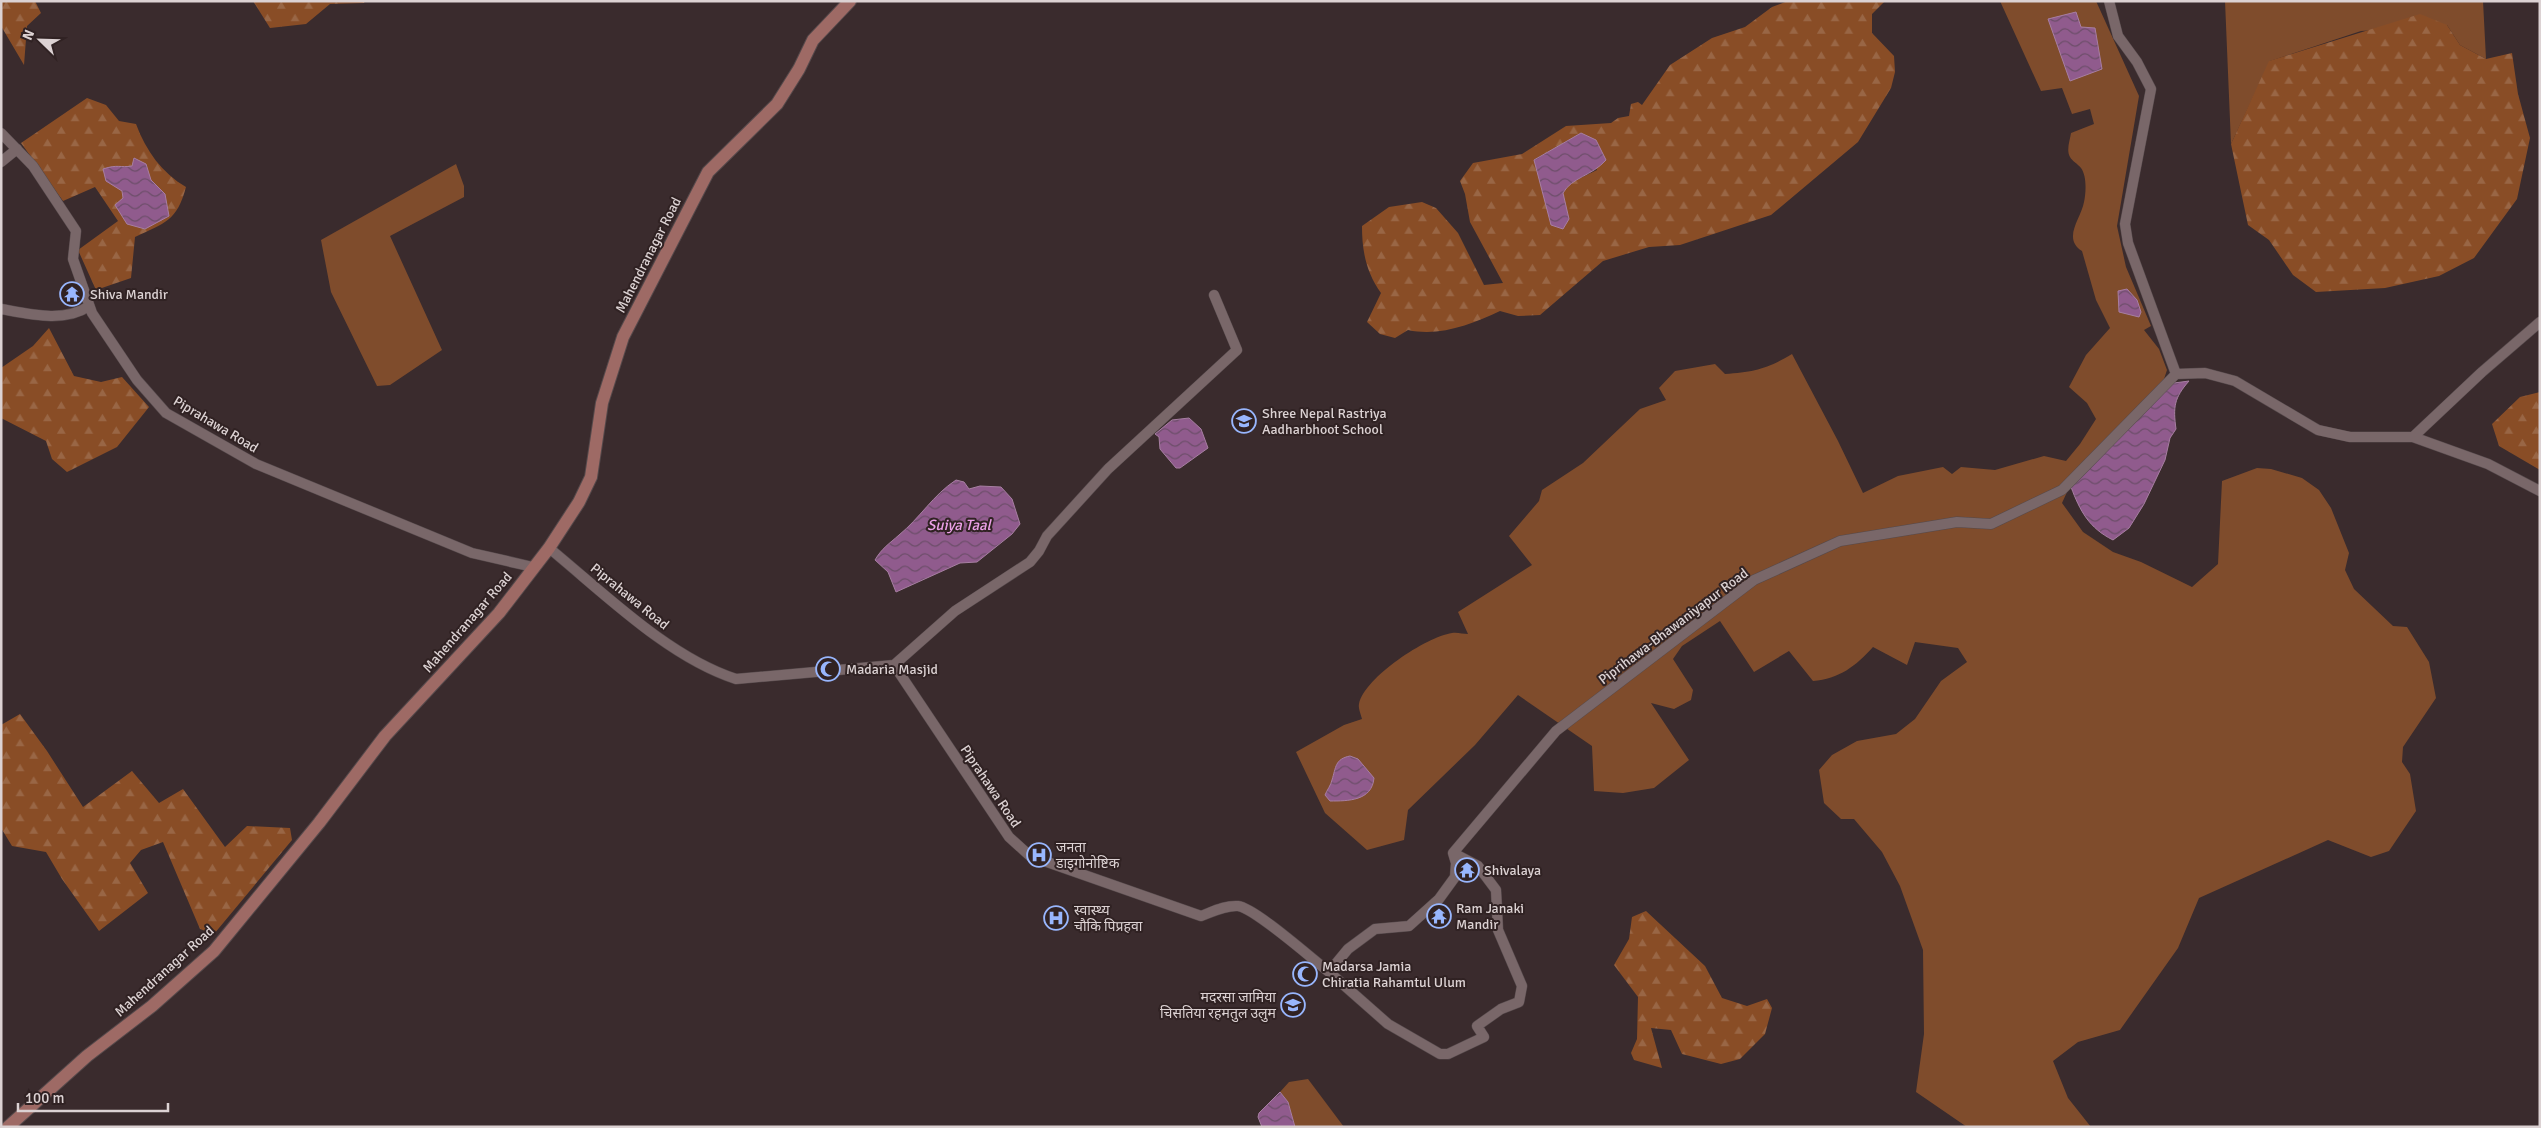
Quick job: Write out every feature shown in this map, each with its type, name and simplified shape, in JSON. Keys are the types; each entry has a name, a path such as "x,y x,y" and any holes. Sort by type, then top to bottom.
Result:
{"street":[{"name":"Mahendranagar Road","path":"8,1127 87,1056 152,1006 214,951 319,823 385,736 499,612 549,548 579,502 591,477 602,403 623,337 708,172 777,104 799,69 813,40 850,1"},
{"path":"2109,1 2118,36 2137,62 2151,89 2125,224 2128,243 2176,374 2205,373 2235,381 2318,430 2350,437 2413,437 2488,464 2540,491"},
{"name":"Piprahawa Road","path":"1,133 33,166 76,231 73,260 92,313 137,380 166,413 256,464 472,553 533,567"},
{"path":"1,162 17,149"},
{"path":"894,665 955,611 1030,562 1047,536 1108,469 1237,350 1214,295"},
{"path":"1,309 35,315 69,315 89,306 92,313"},
{"path":"2413,437 2482,372 2540,322"},
{"name":"Piprihawa-Bhawaniyapur Road","path":"1453,853 1556,731 1754,580 1840,541 1957,522 1991,524 2039,502 2062,490 2176,374"},
{"name":"Piprahawa Road","path":"549,548 672,648 721,674 736,679 894,665 1008,837 1030,856 1201,916 1227,906 1240,906 1258,916 1329,972"},
{"path":"1453,853 1478,866 1496,890 1498,930 1522,986 1519,1002 1501,1009 1477,1026 1484,1037 1448,1054 1440,1054 1388,1024 1329,972 1348,949 1375,929 1409,926 1439,899 1455,876 1456,864 1453,853"}],"shaded area":[{"path":"2000,1 2096,1 2139,96 2117,226 2126,267 2151,326 2144,330 2159,349 2167,370 2160,391 2073,479 2062,503 2083,532 2113,552 2141,562 2192,587 2218,564 2222,481 2257,468 2271,469 2302,478 2319,490 2331,508 2349,553 2345,570 2354,589 2393,626 2407,627 2429,662 2436,698 2403,747 2402,762 2410,774 2416,811 2389,851 2371,857 2328,840 2199,898 2178,948 2120,1030 2078,1042 2053,1061 2068,1098 2091,1127 1967,1127 1916,1092 1924,1034 1923,950 1900,886 1882,852 1854,819 1841,819 1824,803 1819,770 1832,755 1857,741 1896,734 1915,719 1941,681 1967,662 1958,648 1915,642 1907,665 1873,647 1853,666 1839,674 1831,678 1813,681 1789,651 1754,672 1720,621 1682,646 1673,659 1693,690 1691,700 1674,709 1651,703 1689,760 1654,788 1623,793 1594,791 1592,746 1518,695 1475,745 1408,810 1404,840 1367,850 1325,813 1296,752 1344,725 1362,719 1359,704 1364,693 1372,682 1398,660 1427,642 1441,636 1454,633 1468,634 1458,612 1532,565 1509,536 1539,501 1542,490 1583,463 1640,409 1666,400 1659,388 1675,371 1715,364 1725,374 1744,372 1760,369 1792,354 1863,493 1898,476 1943,467 1952,474 1961,467 1995,470 2044,456 2066,461 2080,444 2096,419 2087,403 2069,387 2086,355 2110,328 2096,300 2082,251 2073,240 2074,228 2084,202 2085,185 2083,171 2072,160 2068,151 2071,133 2094,124 2090,109 2072,114 2062,88 2041,91"},
{"path":"2225,1 2483,1 2486,59 2460,45 2447,25 2361,31 2270,61 2231,144"},
{"path":"456,164 464,186 464,197 390,236 442,350 390,385 377,386 331,292 321,240"},
{"path":"1308,1079 1344,1127 1295,1127 1288,1102 1280,1092 1289,1082"}],"green space":[{"path":"1,1 35,1 41,13 27,26 24,65 1,26"},
{"path":"253,1 365,1 364,3 330,4 306,24 270,28"},
{"path":"1788,1 1885,1 1872,14 1872,33 1894,56 1895,72 1891,88 1858,142 1771,215 1680,245 1649,247 1603,261 1540,315 1518,316 1500,311 1455,328 1432,332 1408,330 1395,338 1380,334 1367,322 1381,293 1368,269 1362,226 1389,207 1422,202 1436,208 1458,233 1484,285 1503,283 1470,222 1465,194 1460,181 1473,163 1522,154 1566,126 1611,123 1618,118 1629,116 1631,104 1638,102 1642,105 1670,65 1712,38 1745,27 1772,7","holes":["1581,133 1597,170 1568,184 1562,193 1534,160"]},
{"path":"2420,14 2447,25 2460,45 2486,59 2512,53 2518,94 2530,138 2517,199 2474,258 2439,276 2385,288 2316,292 2293,275 2269,240 2248,225 2231,144 2269,61"},
{"path":"87,98 106,105 119,121 136,124 150,152 162,168 186,187 178,207 168,220 135,237 131,278 96,290 78,250 118,221 95,187 63,201 21,143"},
{"path":"49,328 74,376 101,382 122,377 149,407 117,447 67,472 52,459 46,441 1,418 1,368 33,346"},
{"path":"2540,392 2540,470 2499,446 2492,424 2520,397"},
{"path":"20,714 47,751 83,807 132,771 159,803 183,789 225,847 247,826 290,828 292,840 214,934 200,929 163,842 141,850 130,863 148,893 99,931 62,879 46,852 12,846 1,828 1,725"},
{"path":"1646,911 1705,966 1722,998 1747,1006 1767,999 1772,1008 1765,1034 1740,1059 1721,1064 1682,1054 1671,1030 1651,1028 1662,1068 1634,1060 1631,1053 1637,1039 1638,997 1614,965 1629,939 1632,917"}],"water":[{"path":"2076,12 2081,27 2095,28 2102,69 2070,81 2048,19"},
{"path":"1581,133 1596,140 1606,160 1595,170 1572,183 1563,193 1569,219 1563,229 1551,225 1534,160"},
{"path":"134,158 146,164 151,180 165,194 169,216 145,229 127,224 115,205 123,198 122,191 106,181 103,169 132,166"},
{"path":"2127,289 2137,300 2141,312 2139,317 2119,312 2118,291"},
{"path":"2189,381 2180,393 2176,403 2176,429 2170,438 2165,460 2144,504 2129,528 2113,540 2098,530 2086,518 2071,487 2174,383"},
{"path":"1189,418 1201,429 1208,448 1180,468 1176,468 1160,449 1159,437 1155,434 1172,420"},
{"name":"Suiya Taal","path":"956,480 964,482 969,489 980,486 1001,487 1012,499 1020,524 1012,534 977,562 960,563 896,592 888,572 875,560 883,549 907,528 940,493"},
{"path":"1350,756 1358,759 1374,778 1372,786 1369,791 1358,798 1330,801 1325,795 1337,764 1341,759"},
{"path":"1280,1092 1288,1102 1295,1127 1262,1127 1258,1117 1259,1113"}],"place":[{"name":"Shiva Mandir","path":"72,294"},
{"name":"Shree Nepal Rastriya Aadharbhoot School","path":"1244,421"},
{"name":"Madaria Masjid","path":"828,669"},
{"name":"जनता डाइगोनोष्टिक","path":"1039,855"},
{"name":"Shivalaya","path":"1467,870"},
{"name":"Ram Janaki Mandir","path":"1439,916"},
{"name":"स्वास्थ्य चाैकि पिप्रहवा","path":"1056,918"},
{"name":"Madarsa Jamia Chiratia Rahamtul Ulum","path":"1305,974"},
{"name":"मदरसा जामिया चिसतिया रहमतुल उलुम","path":"1293,1005"}]}
